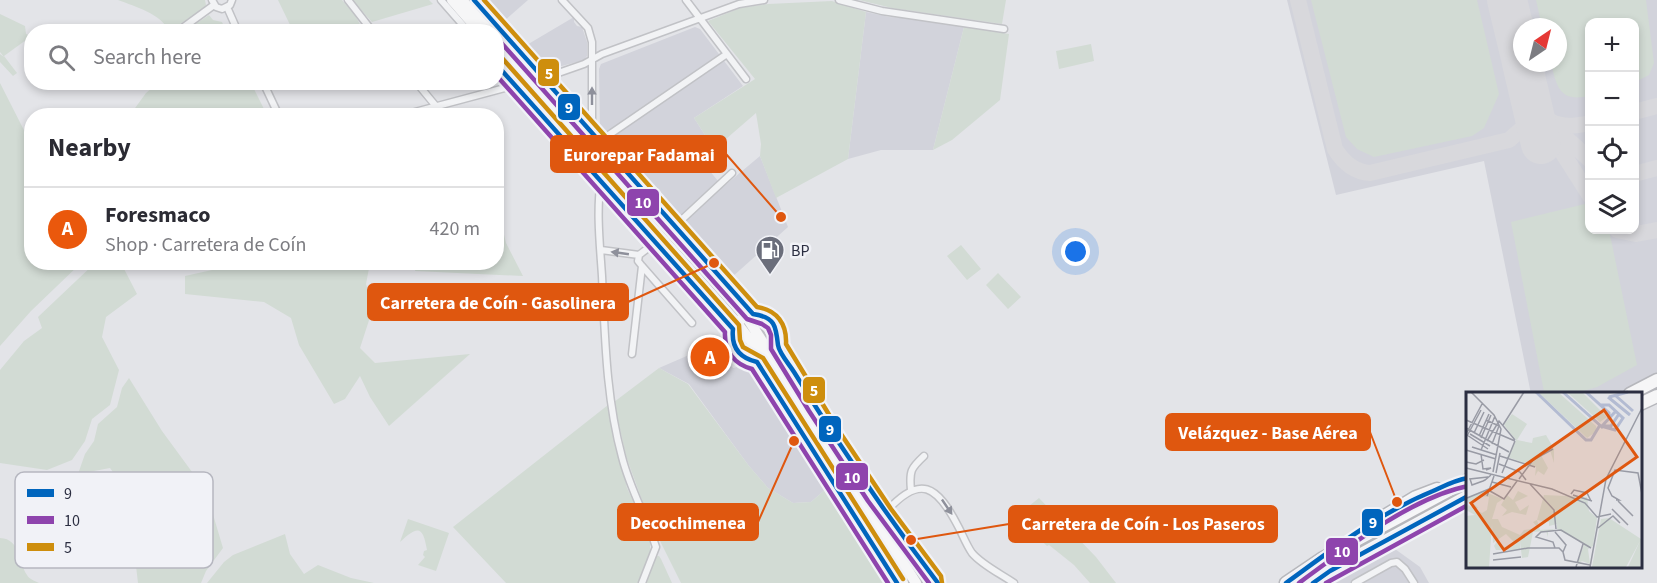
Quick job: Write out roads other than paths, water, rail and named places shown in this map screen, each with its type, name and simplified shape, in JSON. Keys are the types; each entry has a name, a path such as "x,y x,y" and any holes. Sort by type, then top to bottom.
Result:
{"highway":[{"path":"1634,392 1657,380"},
{"path":"1642,404 1657,396"},
{"path":"1286,583 1323,558 1338,544 1407,502 1458,480 1466,479"},
{"path":"1313,583 1330,571 1466,497"}],"main road":[{"path":"452,0 473,24"},
{"path":"462,0 483,24"},
{"path":"504,48 742,321 768,356 916,583"},
{"path":"504,60 742,321"},
{"path":"766,316 773,322 780,338 768,356 749,361 736,352 732,337 742,321 766,316"},
{"path":"768,356 903,583"}],"street":[{"path":"227,8 232,0"},
{"path":"348,0 367,24"},
{"path":"441,0 462,24"},
{"path":"474,0 496,24"},
{"path":"562,0 588,28 592,42 592,132"},
{"path":"686,0 746,79"},
{"path":"544,78 602,54 739,4 764,0"},
{"path":"839,0 882,11 1005,29"},
{"path":"187,24 213,3 222,9 227,8"},
{"path":"227,8 234,24"},
{"path":"504,33 675,226 742,321"},
{"path":"600,141 727,54"},
{"path":"504,72 656,242 742,321"},
{"path":"504,88 516,85"},
{"path":"267,90 275,108"},
{"path":"423,90 435,105"},
{"path":"425,108 496,90"},
{"path":"675,226 732,174"},
{"path":"601,180 599,194 601,250 611,406 621,457 632,490 656,546 642,583"},
{"path":"656,242 639,255 638,261 692,323"},
{"path":"601,250 639,255"},
{"path":"632,354 642,266"},
{"path":"768,356 833,435 885,513 936,582"},
{"path":"768,356 897,583"},
{"path":"910,490 909,477 912,467 924,456"},
{"path":"885,513 910,490 926,488 938,494 952,514 973,553 1014,583"},
{"path":"1355,583 1397,562 1401,564 1414,583"}],"place":[{"name":"Eurorepar Fadamai","path":"781,217"},
{"name":"Carretera de Coín - Gasolinera","path":"714,263"},
{"name":"BP","path":"770,276"},
{"name":"Foresmaco","path":"710,357"},
{"name":"Decochimenea","path":"794,441"},
{"name":"Velázquez - Base Aérea","path":"1397,502"},
{"name":"Carretera de Coín - Los Paseros","path":"911,540"}]}
